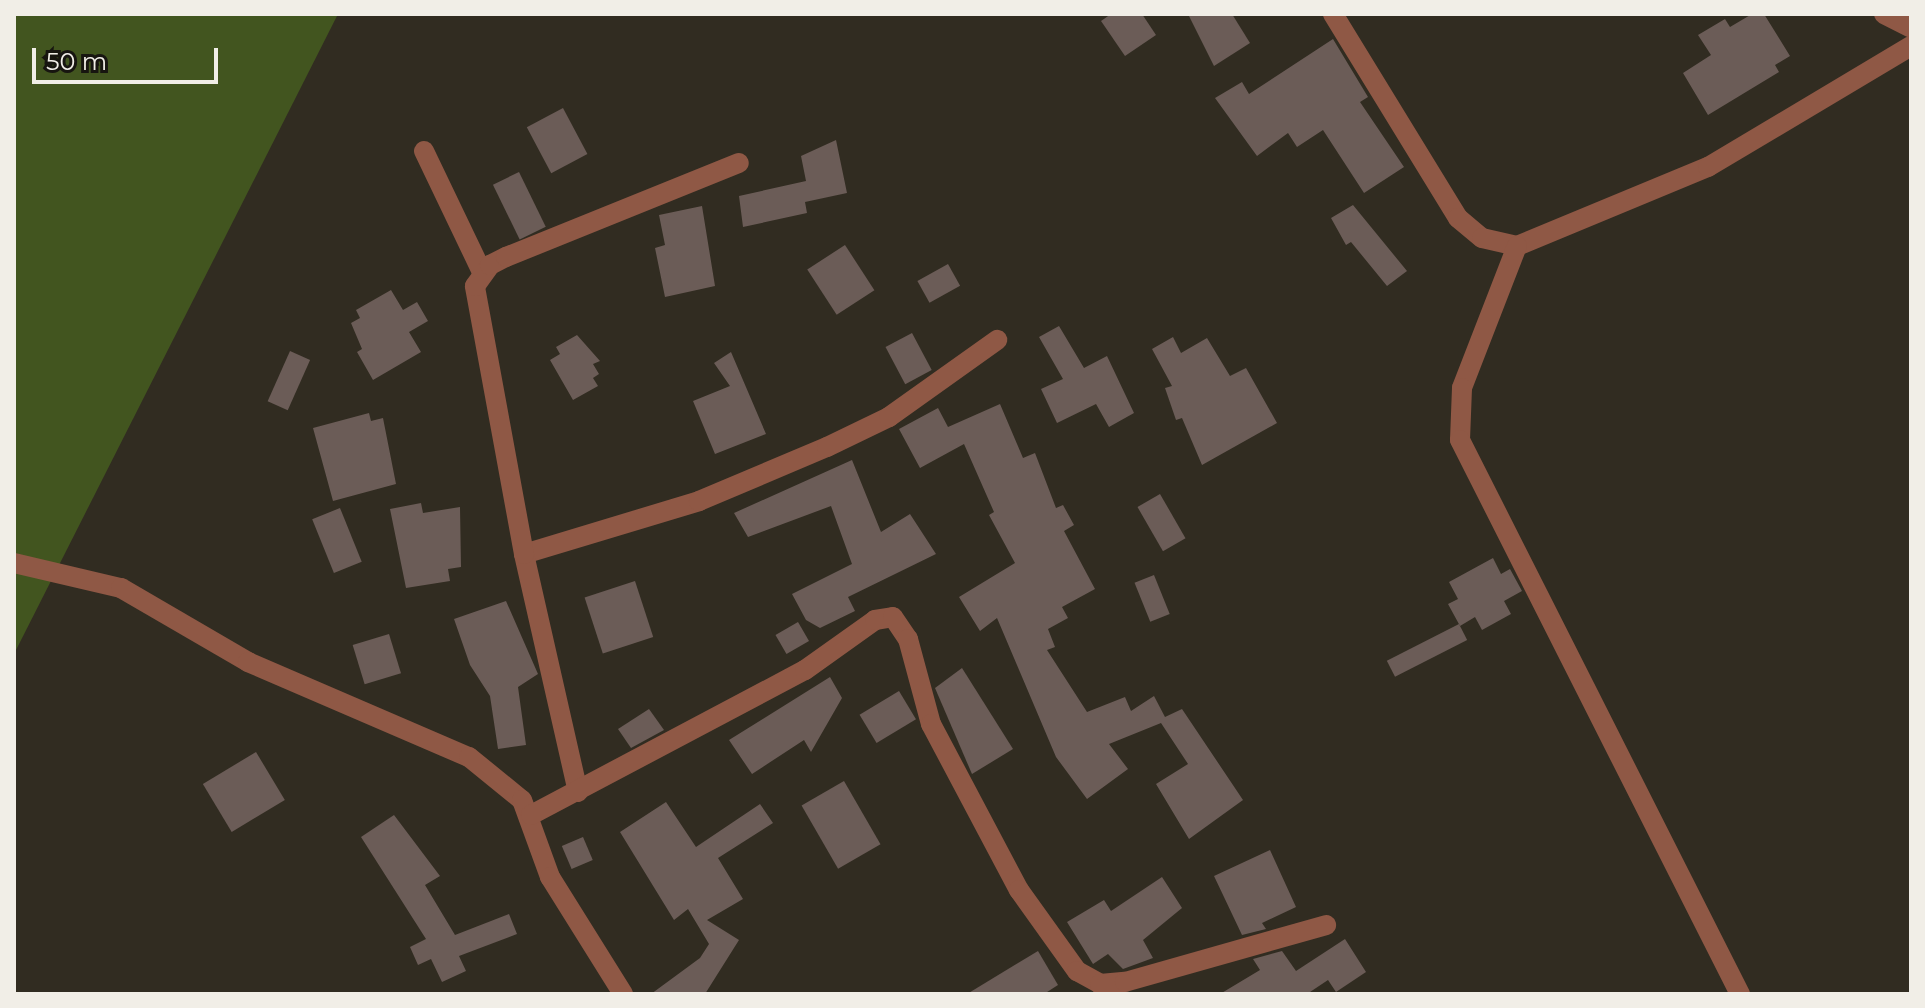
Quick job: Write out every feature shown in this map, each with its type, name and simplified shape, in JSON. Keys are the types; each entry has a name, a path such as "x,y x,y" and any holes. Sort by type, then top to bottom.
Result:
{"street":[{"path":"1333,14 1458,218 1482,238 1517,246 1708,167 1911,46"},
{"path":"1884,14 1911,28"},
{"path":"424,151 482,272"},
{"path":"578,792 524,554 473,299 482,272 506,257 739,163"},
{"path":"1517,246 1462,388 1460,440 1740,994"},
{"path":"524,554 699,501 827,447 889,417 997,340"},
{"path":"14,563 121,588 248,662 453,748 506,785 531,815 550,877 623,994"},
{"path":"531,815 805,670 875,620 893,617 908,639 931,724 1019,890 1077,971 1111,985 1326,925"}],"green space":[{"path":"14,14 338,14 14,654"}],"building":[{"path":"1111,14 1142,14 1156,35 1125,56 1101,21"},
{"path":"1188,14 1232,14 1250,43 1214,66"},
{"path":"1752,14 1764,14 1790,56 1775,65 1779,72 1708,115 1683,73 1711,55 1698,35 1725,19 1730,27"},
{"path":"1333,39 1368,97 1360,102 1404,167 1364,193 1323,130 1297,147 1288,133 1257,156 1215,98 1242,82 1249,94"},
{"path":"563,108 587,154 551,173 527,127"},
{"path":"836,140 847,193 805,202 807,213 743,227 739,196 806,181 801,156"},
{"path":"519,172 546,227 520,240 493,185"},
{"path":"1353,205 1407,271 1387,286 1351,242 1346,245 1331,218"},
{"path":"702,206 715,286 665,297 655,248 665,245 659,215"},
{"path":"845,245 874,290 837,315 807,270"},
{"path":"948,264 960,286 930,303 917,281"},
{"path":"391,290 403,310 417,302 428,321 409,332 421,352 373,380 357,352 362,349 351,323 360,318 356,310"},
{"path":"1059,326 1084,368 1107,356 1134,413 1109,427 1096,404 1057,423 1041,389 1063,379 1039,337"},
{"path":"912,333 932,370 905,384 886,347"},
{"path":"577,335 600,361 593,364 599,374 593,378 598,386 573,400 550,360 560,354 556,347"},
{"path":"1173,337 1181,353 1207,338 1230,376 1246,368 1277,423 1202,465 1182,418 1176,420 1165,388 1172,386 1152,349"},
{"path":"290,351 310,360 288,410 268,401"},
{"path":"731,352 766,434 715,454 693,401 730,386 714,363"},
{"path":"1000,404 1023,458 1035,453 1056,508 1063,505 1074,525 1064,531 1095,589 1062,607 1068,618 1048,629 1055,647 1047,650 1087,712 1125,697 1131,711 1154,696 1165,717 1182,709 1243,800 1189,839 1156,784 1188,764 1161,723 1109,744 1128,769 1087,799 1056,757 997,618 980,631 959,597 1015,563 989,515 994,512 964,444 920,468 899,429 938,408 948,427"},
{"path":"369,413 371,421 383,418 396,484 333,501 313,428"},
{"path":"852,460 881,532 910,514 936,554 848,597 855,611 820,628 806,620 792,594 852,564 831,506 748,537 734,513"},
{"path":"1160,494 1186,538 1163,551 1137,507"},
{"path":"421,503 423,513 460,507 461,567 448,569 450,581 406,588 390,509"},
{"path":"340,508 362,562 334,573 312,519"},
{"path":"1493,558 1501,574 1510,569 1522,591 1504,601 1511,614 1482,630 1475,617 1460,626 1448,604 1458,599 1449,582"},
{"path":"1154,575 1170,614 1150,622 1135,583"},
{"path":"635,581 653,637 603,653 585,597"},
{"path":"506,601 538,674 518,687 526,745 498,749 490,696 470,665 454,619"},
{"path":"798,622 809,641 786,654 775,635"},
{"path":"1459,624 1467,640 1395,677 1387,661"},
{"path":"389,634 401,673 365,684 353,645"},
{"path":"962,668 1013,749 972,774 935,688"},
{"path":"830,677 842,698 811,752 804,740 752,774 729,740"},
{"path":"899,691 916,719 877,743 860,715"},
{"path":"649,709 664,730 631,748 618,729"},
{"path":"256,752 285,800 232,832 203,784"},
{"path":"844,781 880,844 838,869 802,805"},
{"path":"666,802 696,847 760,804 773,823 718,858 743,899 707,920 739,940 705,994 651,994 700,958 709,944 688,909 674,920 620,832"},
{"path":"394,815 440,876 425,885 455,935 509,914 517,934 459,956 466,971 442,982 431,959 418,965 410,947 426,939 361,837"},
{"path":"583,837 593,860 572,869 562,846"},
{"path":"1270,850 1296,907 1262,923 1266,929 1242,935 1214,876"},
{"path":"1162,877 1182,908 1143,940 1153,958 1123,969 1108,954 1093,964 1067,922 1104,900 1111,911"},
{"path":"1345,939 1366,972 1336,992 1328,980 1307,994 1220,994 1260,970 1253,959 1282,951 1296,971"},
{"path":"1038,951 1058,985 1044,994 967,994"}]}
